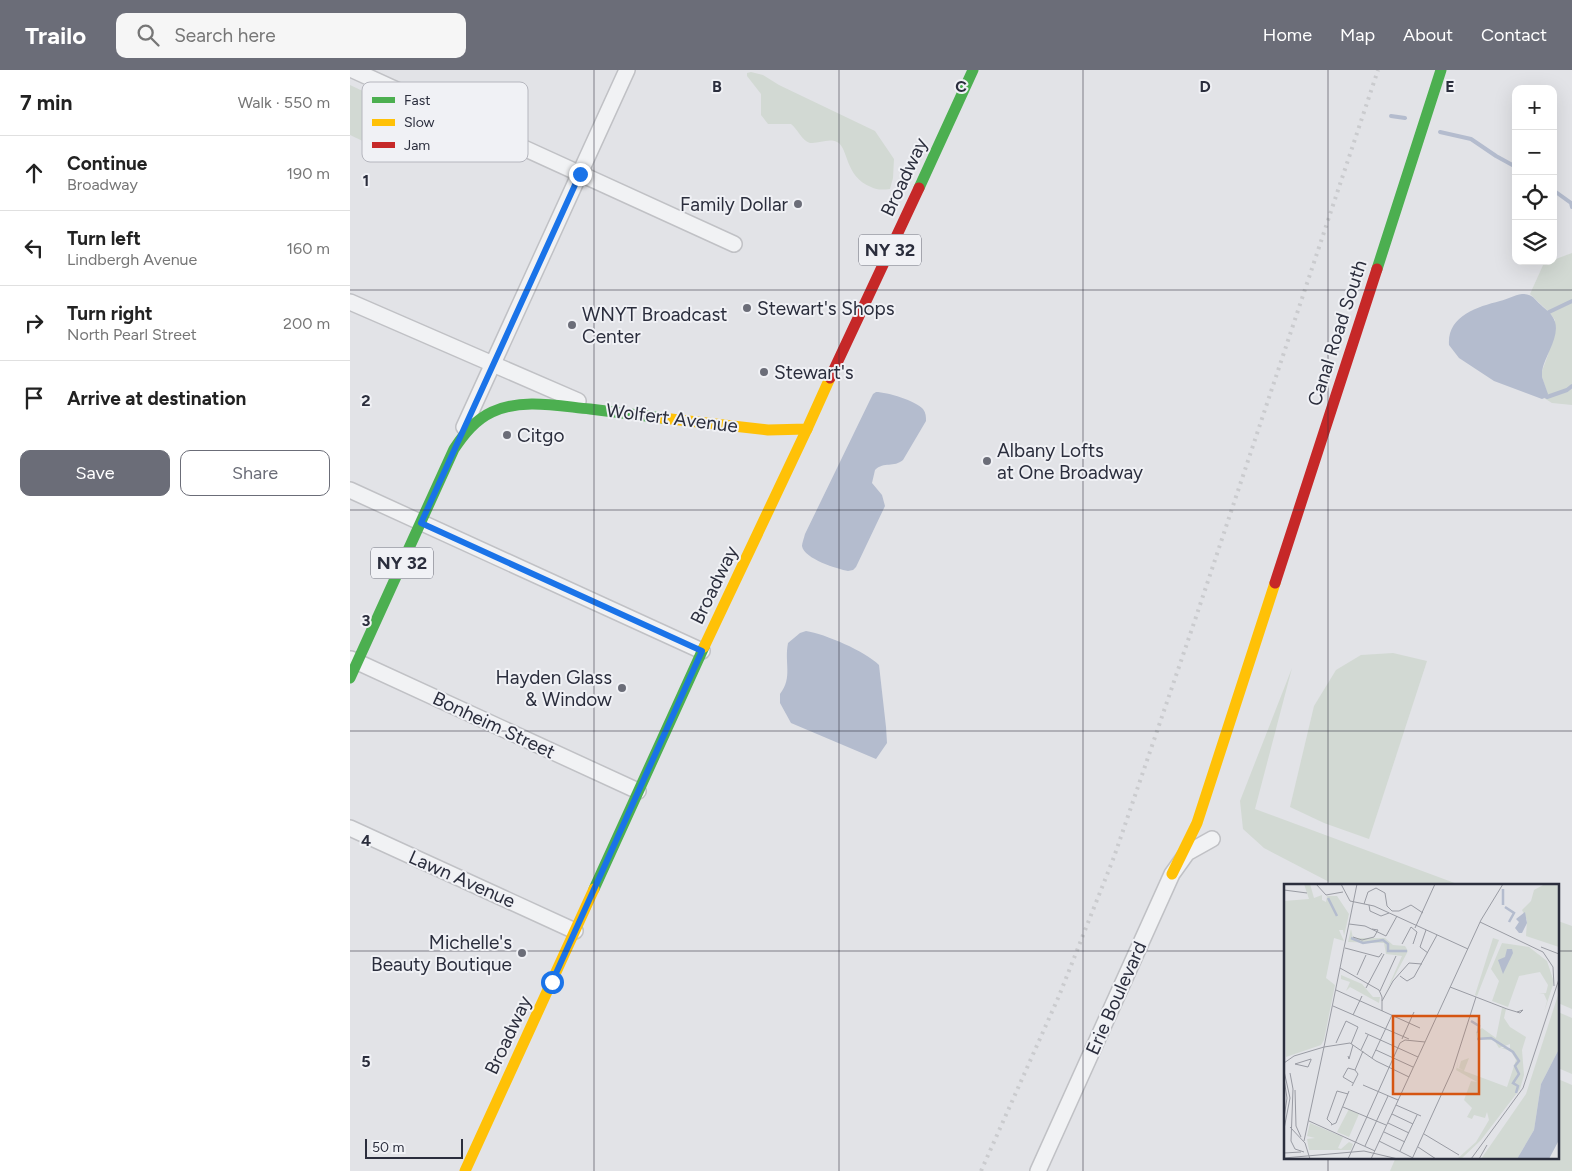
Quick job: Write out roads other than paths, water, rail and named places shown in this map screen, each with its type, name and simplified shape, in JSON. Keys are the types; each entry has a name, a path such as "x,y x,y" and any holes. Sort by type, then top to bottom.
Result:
{"street":[{"path":"353,70 379,82"},
{"path":"454,449 627,70"},
{"name":"Broadway","path":"465,1171 702,651 973,70"},
{"name":"Canal Road South","path":"1172,874 1197,823 1441,70"},
{"path":"528,150 734,244"},
{"name":"Wolfert Avenue","path":"350,302 603,412 768,430 807,429"},
{"name":"NY 32","path":"350,678 354,660 421,523 454,449 461,438 476,422 490,412 509,405 520,404 544,404 603,412"},
{"path":"350,490 702,651"},
{"name":"Bonheim Street","path":"354,660 638,791"},
{"name":"Lawn Avenue","path":"350,828 575,931"},
{"name":"Erie Boulevard","path":"1038,1171 1172,874 1188,853 1212,838"}],"water":[{"path":"1522,294 1533,297 1550,313 1555,322 1555,336 1542,371 1542,377 1548,394 1547,397 1542,399 1494,381 1459,358 1449,345 1453,327 1465,314 1482,306"},
{"path":"876,392 894,395 914,403 924,410 926,421 903,460 896,464 878,467 875,470 872,483 882,495 885,506 856,567 848,571 815,559 804,551 802,545 805,534 873,394"},
{"path":"806,631 844,644 864,654 879,665 887,743 876,759 791,723 780,703 780,694 784,688 787,676 788,643 800,633"}],"waterway":[{"path":"1391,116 1405,118"},
{"path":"1440,132 1471,139 1512,165"},
{"path":"1557,193 1571,203 1572,207"},
{"path":"1549,312 1572,301"},
{"path":"1547,397 1567,390 1572,386"}],"railway":[{"path":"981,1171 1059,996 1114,857 1378,70"}],"place":[{"name":"Family Dollar","path":"798,204"},
{"name":"Stewart's Shops","path":"747,308"},
{"name":"WNYT Broadcast Center","path":"572,325"},
{"name":"Stewart's","path":"764,372"},
{"name":"Citgo","path":"507,435"},
{"name":"Albany Lofts at One Broadway","path":"987,461"},
{"name":"Hayden Glass & Window","path":"622,688"},
{"name":"Michelle's Beauty Boutique","path":"522,953"}]}
